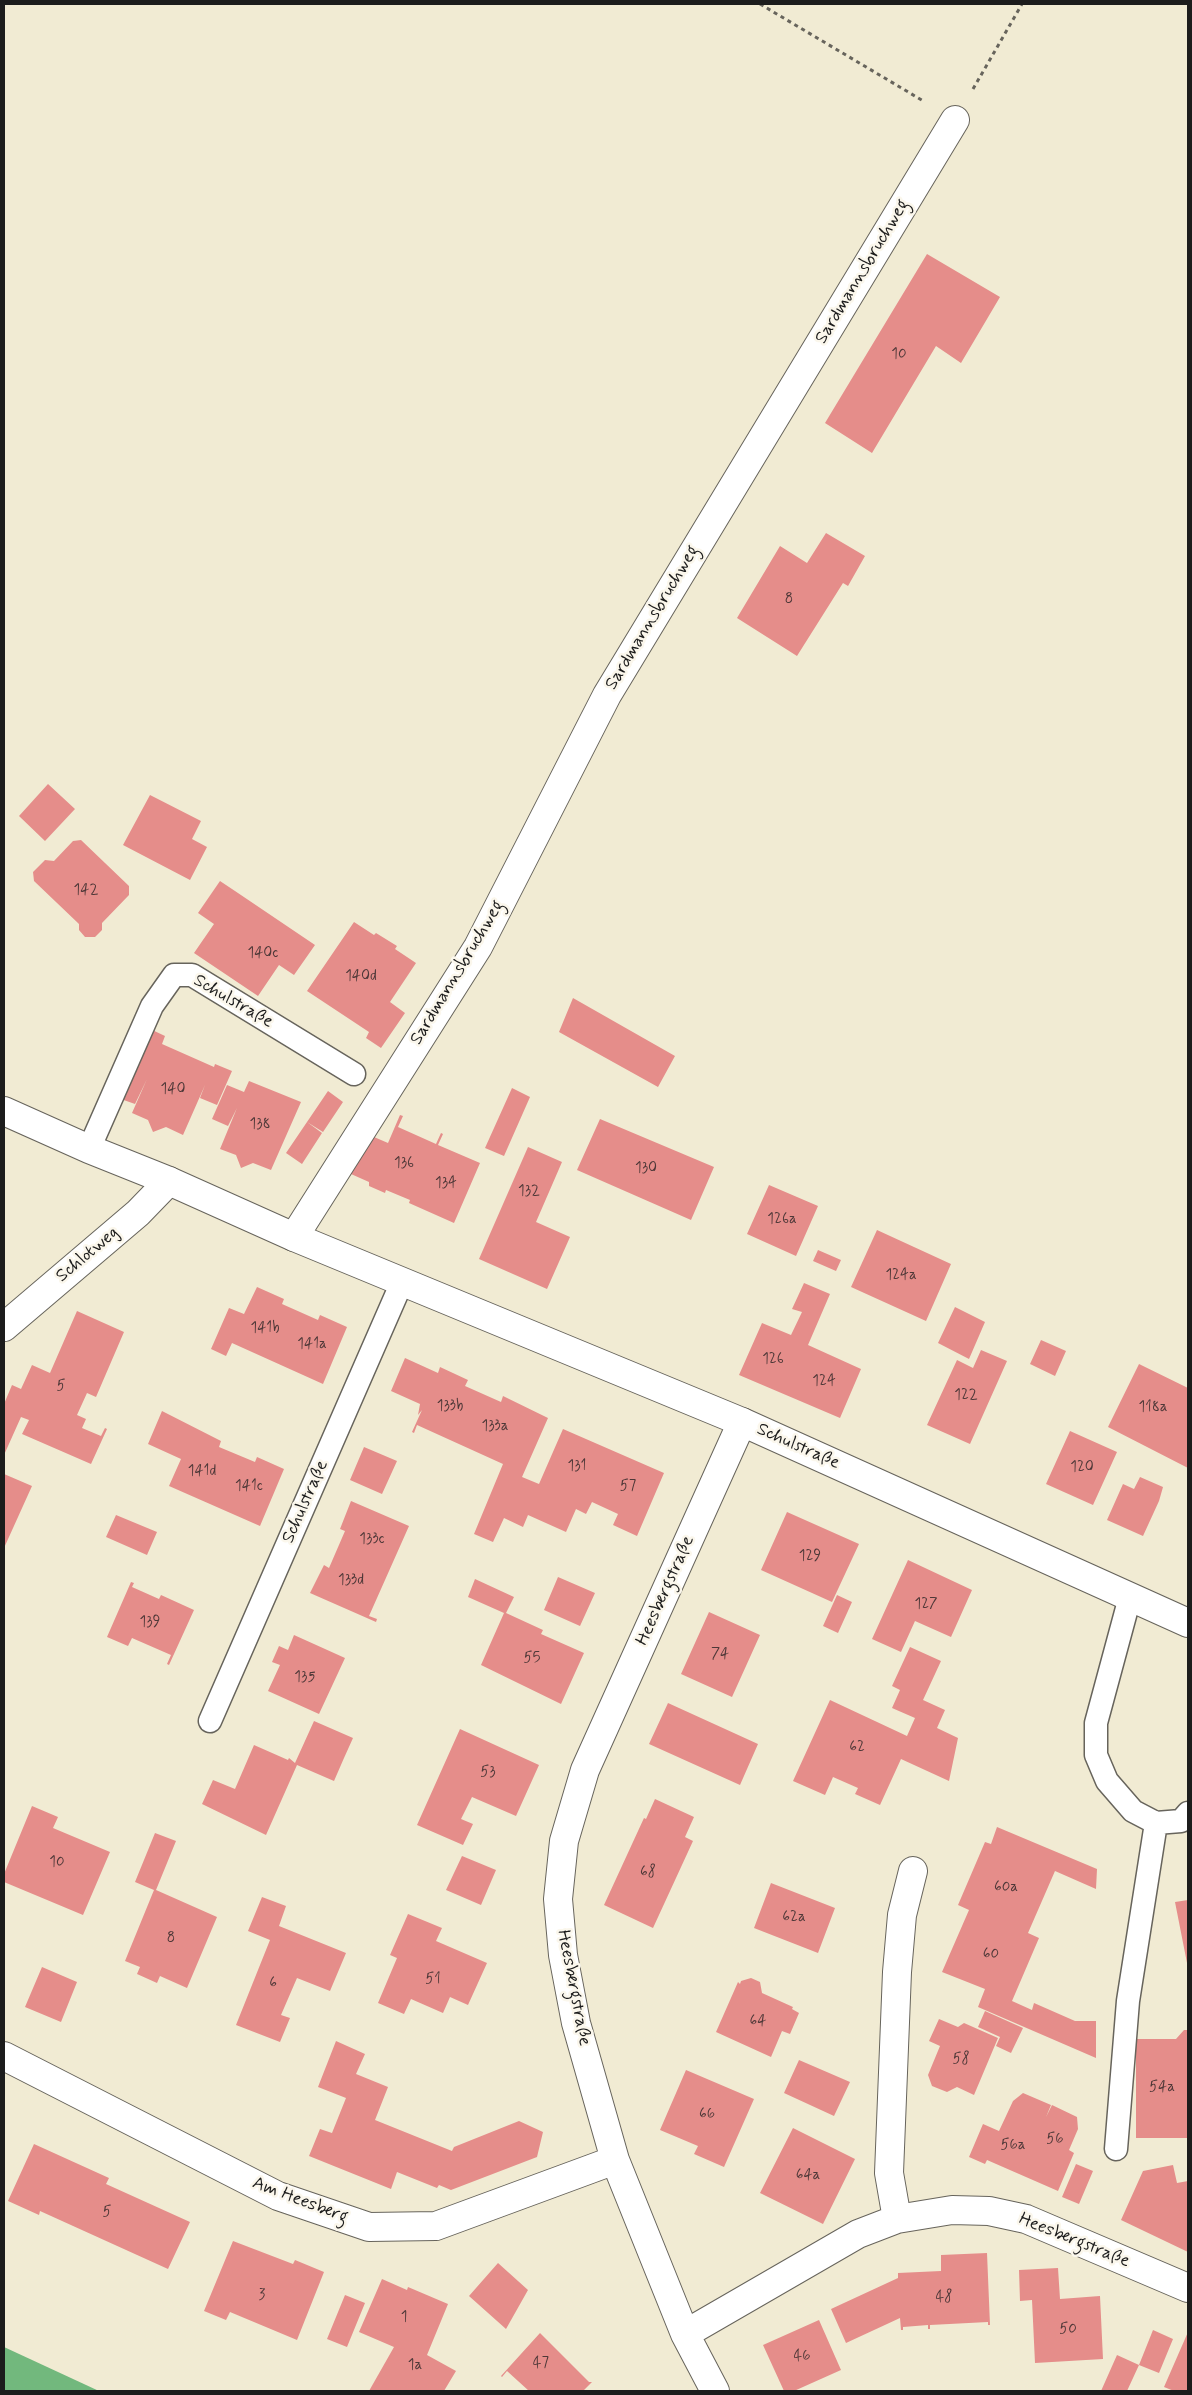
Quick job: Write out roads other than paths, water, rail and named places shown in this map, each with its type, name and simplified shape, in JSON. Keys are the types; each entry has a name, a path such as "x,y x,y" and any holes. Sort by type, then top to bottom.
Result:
{"street":[{"name":"Sardmannsbruchweg","path":"294,1237 478,948 607,695 955,120"},
{"name":"Schulstraße","path":"4,1111 89,1149 169,1181 294,1237 742,1422 1188,1623"},
{"name":"Schlotweg","path":"4,1327 138,1213 169,1181"},
{"name":"Heesbergstraße","path":"715,2391 685,2334 614,2160 576,2023 563,1955 558,1899 564,1841 584,1770 742,1422"},
{"path":"897,2220 889,2173 897,1981 902,1915 913,1871"},
{"name":"Am Heesberg","path":"4,2056 278,2196 369,2227 436,2226 614,2160"},
{"name":"Heesbergstraße","path":"685,2334 858,2234 897,2220 952,2210 989,2211 1026,2219 1188,2288"}],"lane":[{"name":"Schulstraße","path":"89,1149 152,1006 174,975 192,975 354,1074"},
{"name":"Schulstraße","path":"210,1722 402,1282"},
{"path":"1130,1597 1096,1723 1096,1756 1107,1781 1133,1811 1156,1823 1181,1821 1188,1813"},
{"path":"1116,2149 1128,2001 1156,1823"}]}
